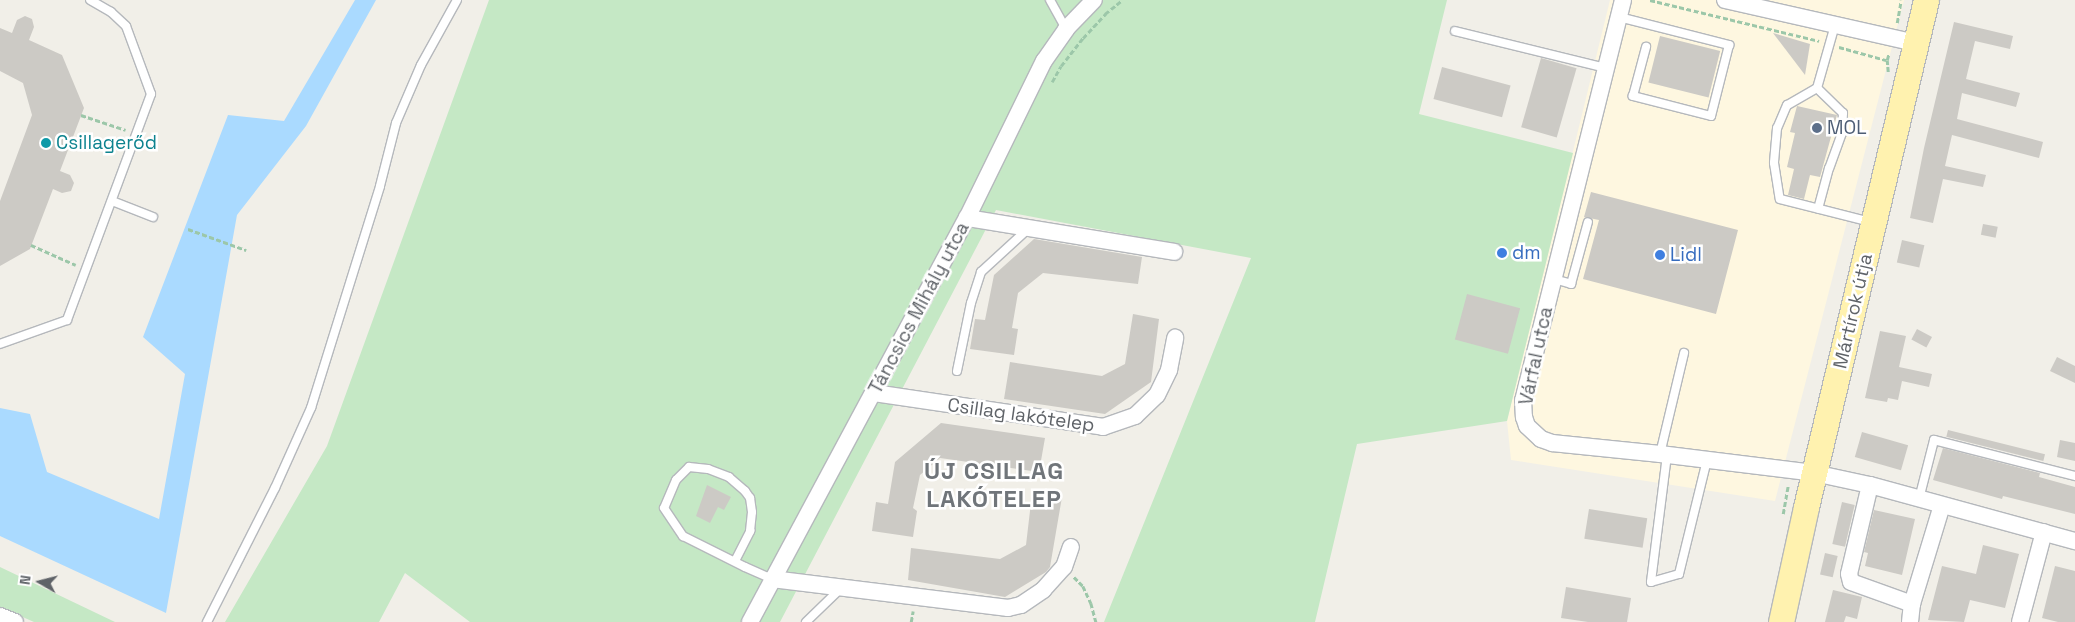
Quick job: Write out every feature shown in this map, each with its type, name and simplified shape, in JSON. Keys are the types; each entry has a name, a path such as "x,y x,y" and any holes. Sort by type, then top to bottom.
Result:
{"main road":[{"name":"Mártírok útja","path":"1781,622 1814,473 1926,0"}],"street":[{"name":"Táncsics Mihály utca","path":"750,622 967,218 1044,61 1066,29 1094,0"},
{"name":"Várfal utca","path":"1623,0 1524,400 1524,417 1527,426 1541,439 1552,443 1663,454 1814,473 1870,485 2075,541"},
{"path":"1725,0 1916,43"},
{"path":"967,218 1174,252"},
{"name":"Csillag lakótelep","path":"874,393 1103,427 1124,422 1135,416 1157,395 1169,370 1174,338"},
{"path":"1870,485 1849,574 1851,582 1912,604"},
{"path":"1910,622 1912,604 1942,505"},
{"path":"2020,622 2044,532"},
{"path":"772,580 1008,608 1021,605 1043,590 1064,567 1071,547"},
{"path":"0,616 15,622"}],"lane":[{"path":"0,344 67,320 151,94 126,26 110,12 90,0"},
{"path":"207,622 275,488 311,408 380,186 396,123 421,65 458,0"},
{"path":"1050,0 1066,29"},
{"path":"1619,17 1729,45 1710,116 1633,96 1646,47"},
{"path":"1835,25 1817,88 1787,105 1777,128 1774,163 1780,199 1874,223"},
{"path":"1455,31 1606,68"},
{"path":"1817,88 1844,113 1842,133 1818,209"},
{"path":"112,202 153,217"},
{"path":"1554,280 1571,284 1588,222"},
{"path":"957,371 971,303 982,272 1028,228"},
{"path":"1684,353 1663,454 1651,582 1679,574 1707,460"},
{"path":"1919,499 1934,440 2075,476"},
{"path":"735,561 750,531 752,512 750,498 729,477 708,469 688,467 676,480 664,508 683,536 772,580"},
{"path":"806,622 840,589"}],"path":[{"path":"1049,88 1061,66 1083,38 1105,14 1122,0"},
{"path":"1650,0 1830,44 1887,60 1888,74"},
{"path":"81,115 137,134"},
{"path":"188,229 246,250"},
{"path":"31,245 86,269"},
{"path":"1782,520 1787,489"},
{"path":"1064,567 1083,586 1091,603 1096,622"}],"shaded area":[{"path":"1610,0 1904,0 1775,501 1511,460 1507,421"}],"green space":[{"path":"489,0 1447,0 1419,114 1573,153 1507,421 1357,444 1315,622 1104,622 1251,258 996,210 780,622 470,622 405,573 379,622 225,622 327,446"},
{"path":"0,567 115,622 34,622 0,607"}],"water":[{"path":"355,0 376,0 306,126 237,215 166,613 0,536 0,408 30,414 47,472 159,519 185,374 143,337 228,115 284,121"}],"building":[{"name":"Csillagerőd","path":"25,16 32,19 34,27 29,40 62,55 84,108 60,171 70,175 74,183 71,191 62,193 53,189 30,249 0,266 0,201 32,115 23,83 0,71 0,28 12,33 17,20"},
{"path":"1954,22 2013,36 2010,49 1975,41 1966,79 2020,93 2016,107 1962,93 1957,119 2043,142 2039,158 1952,135 1945,166 1986,175 1983,187 1943,179 1933,223 1910,218 1924,148"},
{"path":"1773,33 1810,44 1805,75"},
{"path":"1660,36 1720,51 1709,98 1648,83"},
{"path":"1541,58 1577,68 1557,137 1521,127"},
{"path":"1442,67 1511,85 1502,117 1433,99"},
{"path":"1797,106 1837,115 1820,177 1810,175 1804,199 1788,195 1794,169 1787,167 1795,133 1790,132"},
{"name":"Lidl","path":"1591,192 1738,230 1716,314 1583,279 1599,220 1584,217"},
{"path":"1983,224 1998,227 1996,238 1981,235"},
{"path":"1034,239 1142,257 1138,284 1043,273 1018,293 1012,328 1018,329 1014,355 970,349 975,319 985,320 994,275"},
{"path":"1902,240 1924,245 1919,268 1897,262"},
{"path":"1467,294 1520,308 1508,354 1455,339"},
{"path":"1133,314 1159,319 1151,382 1105,414 1004,399 1010,362 1102,376 1125,364"},
{"path":"1917,329 1932,337 1926,348 1911,340"},
{"path":"1880,331 1906,336 1899,367 1932,374 1929,387 1902,381 1898,400 1888,398 1887,402 1865,398"},
{"path":"2057,357 2075,366 2075,383 2050,371"},
{"path":"941,423 1045,438 1039,472 940,458 920,475 913,508 917,511 913,537 872,531 876,502 888,504 895,462"},
{"path":"1948,430 2045,454 2043,461 1946,437"},
{"path":"1862,432 1908,445 1901,470 1855,457"},
{"path":"2060,440 2075,443 2075,461 2057,457"},
{"path":"1943,448 2040,473 2039,477 2075,487 2075,514 2003,496 2002,499 1933,480"},
{"path":"707,485 731,497 724,510 718,507 710,523 696,516"},
{"path":"1032,494 1062,497 1050,567 1046,572 1005,597 908,580 911,548 1000,559 1026,545"},
{"path":"1842,502 1855,505 1845,547 1832,544"},
{"path":"1589,509 1647,518 1643,548 1584,539"},
{"path":"1874,510 1915,519 1902,575 1865,566 1868,553 1864,552"},
{"path":"1983,545 2019,554 2005,608 1970,600 1964,622 1928,620 1942,566 1976,574"},
{"path":"1825,553 1838,556 1833,577 1820,574"},
{"path":"2055,566 2075,571 2075,622 2058,622 2042,618"},
{"path":"1566,587 1631,598 1627,622 1588,622 1561,618"},
{"path":"1833,590 1862,597 1857,619 1846,616 1844,622 1825,622"}],"place":[{"name":"MOL","path":"1817,128"},
{"name":"Csillagerőd","path":"46,143"},
{"name":"dm","path":"1502,253"},
{"name":"Lidl","path":"1660,255"}],"district":[{"name":"ÚJ CSILLAG LAKÓTELEP","path":"994,485"}]}
